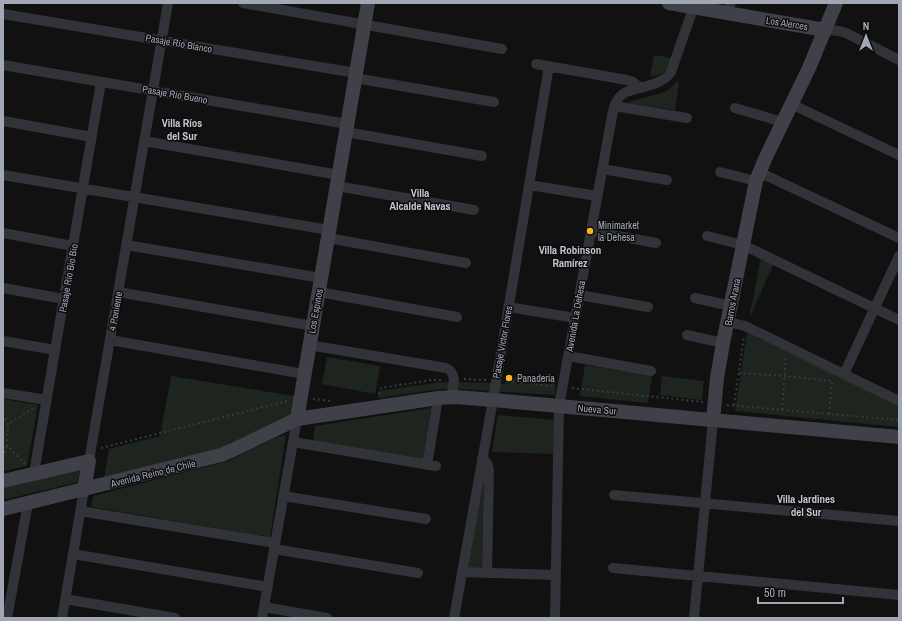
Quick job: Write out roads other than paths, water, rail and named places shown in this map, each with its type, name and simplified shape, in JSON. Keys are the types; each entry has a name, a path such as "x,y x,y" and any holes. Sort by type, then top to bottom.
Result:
{"street":[{"name":"4 Poniente","path":"62,618 168,3"},
{"path":"243,3 502,50"},
{"name":"Los Espinos","path":"262,618 368,3"},
{"name":"Los Alerces","path":"669,3 729,8 825,30 839,31 899,60"},
{"name":"Barros Arana","path":"694,618 717,378 757,176 809,68 836,3"},
{"path":"687,118 614,106 616,100 622,94 659,82 669,75 694,5"},
{"name":"Pasaje Río Blanco","path":"3,14 162,40 356,75 494,102"},
{"path":"536,64 627,80 633,82 640,88"},
{"name":"Pasaje Río Bueno","path":"3,65 153,91 347,128 482,156"},
{"name":"Pasaje Víctor Flores","path":"454,618 549,66"},
{"name":"Pasaje Río Bio Bio","path":"34,473 101,82"},
{"path":"791,104 899,155"},
{"name":"Avenida La Dehesa","path":"555,618 560,406 614,106"},
{"path":"735,108 783,122"},
{"path":"3,121 92,136"},
{"path":"144,141 338,180 474,210"},
{"path":"602,169 667,180"},
{"path":"720,172 757,176 899,238"},
{"path":"3,175 134,197 329,234 466,263"},
{"path":"529,185 597,196"},
{"path":"591,231 656,243"},
{"path":"3,233 73,246"},
{"path":"707,236 743,245 899,320"},
{"path":"126,245 320,285 457,317"},
{"path":"841,372 875,308 899,256"},
{"path":"3,288 64,299"},
{"path":"118,292 313,326"},
{"path":"579,295 648,307"},
{"path":"695,298 731,306"},
{"path":"508,307 575,318"},
{"path":"728,322 746,326 899,401"},
{"path":"687,335 723,343"},
{"path":"110,340 304,374"},
{"path":"3,341 55,350"},
{"path":"293,442 432,465 445,398 454,376 452,372 446,368 309,346"},
{"path":"568,356 651,371"},
{"path":"3,393 47,400"},
{"name":"Nueva Sur","path":"296,419 445,398 492,400 899,437"},
{"name":"Avenida Reino de Chile","path":"3,509 221,456 296,419"},
{"path":"3,481 90,456"},
{"path":"482,458 487,462 489,470 487,573"},
{"path":"614,495 899,522"},
{"path":"283,496 426,519"},
{"path":"7,618 28,503"},
{"path":"80,511 418,573"},
{"path":"73,554 268,587"},
{"path":"613,568 899,595"},
{"path":"462,572 556,575"},
{"path":"65,599 174,618"},
{"path":"264,607 327,618"}],"place":[{"name":"Minimarket la Dehesa","path":"590,231"},
{"name":"Panadería","path":"509,378"}],"district":[{"name":"Villa Ríos del Sur","path":"182,129"},
{"name":"Villa Alcalde Navas","path":"420,199"},
{"name":"Villa Robinson Ramírez","path":"570,256"},
{"name":"Villa Jardines del Sur","path":"806,505"}]}
